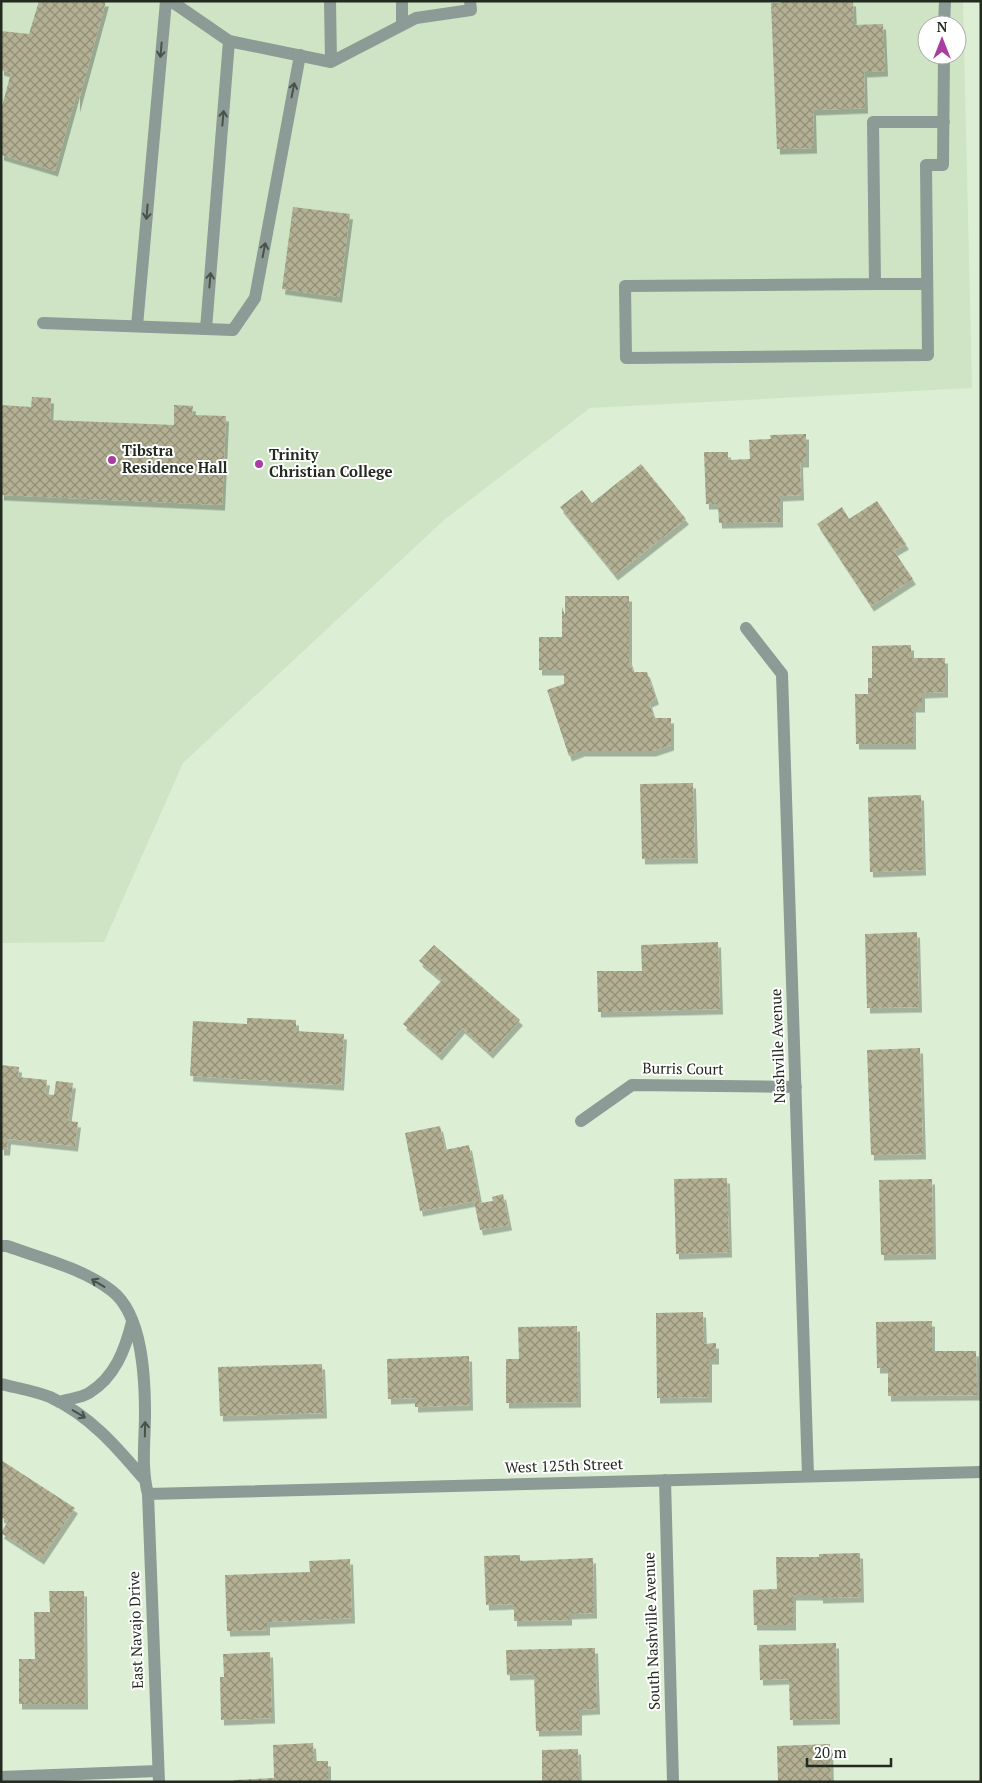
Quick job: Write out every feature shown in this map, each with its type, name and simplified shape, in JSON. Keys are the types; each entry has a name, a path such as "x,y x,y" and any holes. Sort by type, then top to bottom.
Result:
{"street":[{"path":"137,326 166,1"},
{"path":"171,1 230,41 331,62 416,18 470,5"},
{"path":"330,1 331,62"},
{"path":"402,1 402,25"},
{"path":"944,15 945,1"},
{"path":"206,329 230,41"},
{"path":"43,324 233,330 255,298 300,55"},
{"path":"927,284 625,286 626,358 928,355 926,164 943,164 944,65"},
{"path":"875,284 873,122 944,122"},
{"name":"Nashville Avenue","path":"746,628 782,674 808,1476"},
{"name":"Burris Court","path":"581,1121 632,1085 796,1087"},
{"path":"1,1246 7,1246 79,1271 114,1292 125,1306 132,1321 141,1352 145,1383 144,1478"},
{"path":"59,1402 87,1394 106,1380 118,1364 132,1321"},
{"path":"1,1384 49,1397 89,1420 115,1444 144,1478"},
{"name":"West 125th Street","path":"148,1494 981,1472"},
{"name":"East Navajo Drive","path":"144,1478 148,1494 159,1777"},
{"name":"South Nashville Avenue","path":"665,1480 673,1782"},
{"path":"1,1777 159,1777"}],"shaded area":[{"name":"Trinity Christian College","path":"1,1 963,1 963,15 917,15 917,65 964,65 972,388 590,408 444,520 183,763 104,942 1,943"}],"building":[{"path":"39,1 106,1 77,107 77,92 55,171 1,155 1,110 11,73 1,70 1,31 29,34"},
{"path":"781,1 853,1 854,25 883,24 885,71 864,72 865,108 813,110 814,148 777,149 771,3 781,3"},
{"path":"293,207 350,214 339,297 282,289"},
{"name":"Tibstra Residence Hall","path":"32,397 51,398 50,420 174,425 174,405 193,406 192,415 226,416 222,505 1,495 1,405 31,407"},
{"path":"806,434 806,462 800,462 801,495 780,496 780,522 719,523 718,504 706,504 704,452 728,452 728,460 750,459 749,440 771,439 770,435"},
{"path":"641,464 686,519 615,575 560,507 582,490 592,503"},
{"path":"877,501 906,544 894,551 913,579 871,606 817,524 842,507 849,519"},
{"path":"565,596 629,596 629,659 633,672 647,672 656,699 649,702 654,718 671,718 671,745 653,751 582,751 569,756 547,690 564,684 564,670 539,670 539,637 562,637 562,607 565,615"},
{"path":"911,645 911,658 945,658 945,692 922,693 922,707 913,707 913,744 856,744 855,694 868,694 868,678 872,678 872,646"},
{"path":"693,783 695,858 642,859 640,784"},
{"path":"921,795 923,870 870,872 868,797"},
{"path":"917,932 919,1007 867,1008 865,934"},
{"path":"718,942 720,1009 598,1012 597,971 642,971 641,945"},
{"path":"434,945 520,1020 490,1053 462,1028 439,1055 403,1024 442,980 419,961"},
{"path":"247,1018 296,1020 296,1031 344,1034 341,1085 190,1076 193,1021 247,1024"},
{"path":"920,1048 923,1154 871,1155 867,1050"},
{"path":"1,1065 19,1067 18,1077 47,1080 45,1094 54,1095 56,1081 73,1083 68,1121 78,1122 75,1146 8,1139 7,1150 1,1150"},
{"path":"440,1126 445,1150 469,1145 480,1203 493,1201 492,1197 503,1194 509,1225 480,1230 474,1201 420,1211 405,1133"},
{"path":"727,1178 729,1252 676,1254 674,1179"},
{"path":"932,1179 933,1254 881,1255 879,1180"},
{"path":"703,1312 704,1344 716,1343 716,1359 709,1359 709,1397 657,1398 656,1313"},
{"path":"932,1321 932,1351 976,1351 977,1395 888,1396 888,1368 877,1368 876,1322"},
{"path":"577,1326 578,1402 506,1403 506,1359 519,1359 518,1327"},
{"path":"469,1356 470,1405 415,1407 415,1398 388,1399 387,1359"},
{"path":"322,1364 324,1413 220,1416 218,1367"},
{"path":"1,1460 75,1508 41,1559 1,1533 8,1521 1,1517"},
{"path":"860,1553 861,1597 820,1598 820,1595 793,1595 793,1625 754,1625 753,1590 777,1589 776,1557 819,1557 819,1554"},
{"path":"520,1555 520,1561 593,1558 594,1613 569,1614 569,1620 514,1621 514,1604 486,1605 484,1556"},
{"path":"350,1559 352,1618 267,1622 267,1630 227,1631 225,1575 310,1572 309,1561"},
{"path":"49,1591 84,1591 85,1704 19,1704 19,1659 35,1659 34,1612 50,1612"},
{"path":"836,1643 837,1719 790,1720 789,1679 760,1680 759,1645"},
{"path":"595,1648 597,1709 579,1710 579,1730 536,1731 534,1674 507,1675 506,1650"},
{"path":"270,1652 272,1718 221,1720 220,1677 224,1677 223,1654"},
{"path":"313,1743 314,1761 328,1761 328,1782 234,1782 234,1780 274,1778 273,1745"},
{"path":"830,1744 831,1782 778,1782 777,1746"},
{"path":"578,1749 579,1782 542,1782 542,1750"}],"place":[{"name":"Tibstra Residence Hall","path":"112,460"},
{"name":"Trinity Christian College","path":"259,464"}]}
